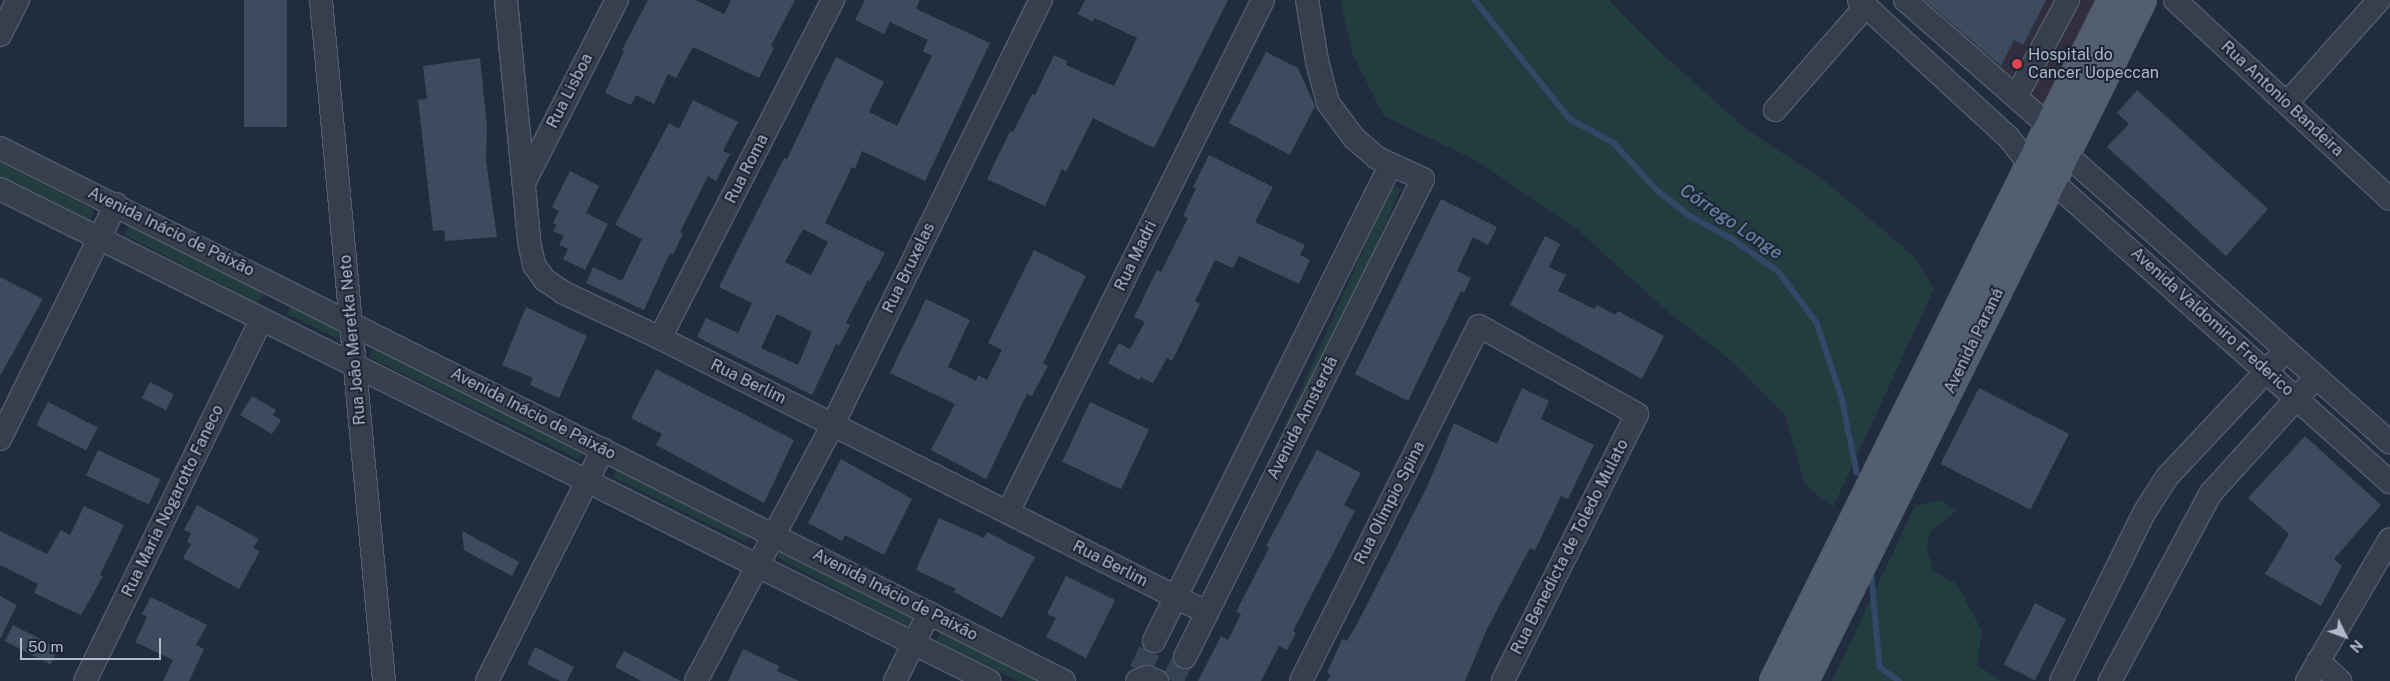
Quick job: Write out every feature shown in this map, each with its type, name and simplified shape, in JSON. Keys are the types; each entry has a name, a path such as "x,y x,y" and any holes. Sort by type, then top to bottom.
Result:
{"main road":[{"name":"Avenida Paraná","path":"2080,94 2112,0"},
{"name":"Avenida Paraná","path":"1774,681 2031,166 2053,141 2080,94 2142,0"},
{"name":"Avenida Paraná","path":"1804,681 2053,182 2053,141"}],"street":[{"path":"0,34 18,0"},
{"name":"Rua João Meretka Neto","path":"321,0 384,681"},
{"name":"Rua Berlim","path":"506,0 534,265 545,280 564,293 660,338 1206,612"},
{"name":"Rua Lisboa","path":"524,183 616,0"},
{"name":"Rua Roma","path":"660,338 832,0"},
{"name":"Rua Bruxelas","path":"696,681 833,424 1041,0"},
{"name":"Rua Madri","path":"1008,512 1263,0"},
{"path":"1307,0 1317,61 1328,103 1354,138 1390,166"},
{"name":"Avenida Valdomiro Frederico","path":"1905,0 2016,97 2053,141 2390,442"},
{"path":"2016,97 2068,0"},
{"name":"Rua Antonio Bandeira","path":"2175,0 2390,199"},
{"path":"2286,103 2379,0"},
{"path":"1776,110 1862,3"},
{"name":"Avenida Valdomiro Frederico","path":"1862,3 2009,138 2031,166 2053,182 2267,370 2390,482"},
{"path":"2009,138 2053,141"},
{"name":"Avenida Inácio de Paixão","path":"0,148 350,321 1064,681"},
{"name":"Avenida Amsterdã","path":"1154,641 1390,166 1422,179 1185,657"},
{"path":"0,189 261,320 355,364 756,567 989,681"},
{"path":"0,440 116,204"},
{"name":"Rua Maria Nogarotto Faneco","path":"85,681 261,320"},
{"name":"Rua Benedicta de Toledo Mulato","path":"1480,326 1637,414 1503,681"},
{"name":"Rua Olímpio Spina","path":"1301,681 1480,326"},
{"path":"2061,681 2144,513 2167,477 2286,350"},
{"path":"2110,681 2189,529 2211,493 2316,377"},
{"path":"487,681 603,449"},
{"path":"2307,681 2390,539"},
{"path":"896,681 929,613"},
{"path":"2318,661 2340,681"}],"shaded area":[{"name":"Hospital do Cancer Uopeccan","path":"1894,0 2101,0 2037,128"}],"green space":[{"path":"1340,0 1609,0 1659,51 1746,129 1826,182 1915,257 1934,289 1833,507 1805,485 1785,415 1733,362 1667,311 1578,230 1479,162 1384,116 1353,55"},
{"path":"0,162 94,210 88,223 0,178"},
{"path":"1392,185 1401,189 1217,603 1208,599"},
{"path":"129,225 263,293 258,303 124,235"},
{"path":"291,306 342,331 338,339 287,314"},
{"path":"374,347 584,450 579,459 369,357"},
{"path":"617,469 750,534 746,542 613,477"},
{"path":"1942,500 1956,511 1930,532 1927,548 1933,571 1957,584 1982,631 1977,665 2001,681 1832,681 1915,506"},
{"path":"783,548 913,617 908,627 778,558"},
{"path":"941,631 1043,681 1018,681 936,641"}],"building":[{"path":"244,0 287,0 287,127 244,127"},
{"path":"648,0 696,0 724,14 731,0 795,0 771,46 774,48 759,78 693,47 676,78 668,74 654,104 636,95 631,105 605,93 624,51 622,50"},
{"path":"865,0 920,0 916,9 990,43 925,181 862,151 855,169 852,167 825,223 885,253 870,281 868,280 846,323 850,325 839,346 836,344 812,395 697,337 706,318 738,333 752,303 719,287 784,158 787,159 836,57 884,82 869,112 897,126 932,56 923,51 928,40 890,22 884,34 855,20","holes":["803,229 828,242 811,275 785,262","777,314 812,332 798,365 761,348"]},
{"path":"1085,0 1228,0 1154,148 1093,118 1066,172 1062,169 1045,206 987,179 1010,131 1013,132 1032,94 1035,95 1054,55 1067,61 1066,65 1114,86 1137,38 1095,18 1093,22 1078,14"},
{"path":"1925,0 2046,0 2023,45 2014,40 2001,66"},
{"path":"1266,52 1298,68 1315,106 1290,155 1229,123"},
{"path":"480,58 487,126 486,161 497,237 445,241 444,230 433,231 418,100 427,99 423,66"},
{"path":"2137,90 2268,209 2226,256 2107,147 2129,124 2117,113"},
{"path":"693,100 738,122 723,151 730,154 716,181 708,176 680,232 683,234 673,255 670,253 644,310 586,283 593,267 622,281 642,239 615,225 669,123 679,129"},
{"path":"1209,155 1273,187 1255,222 1305,245 1300,255 1310,260 1299,284 1239,256 1233,268 1215,260 1195,301 1200,304 1172,361 1167,358 1153,383 1141,377 1139,380 1108,363 1119,343 1130,349 1145,322 1134,317 1157,270 1161,272 1188,218 1183,216 1196,188 1193,187"},
{"path":"570,171 599,186 586,213 608,224 585,270 563,259 568,249 559,245 564,236 553,231 557,225 553,223 559,211 552,207"},
{"path":"1441,199 1497,227 1488,245 1473,237 1457,271 1471,278 1464,293 1461,291 1408,401 1355,374"},
{"path":"1545,236 1560,244 1549,267 1566,275 1558,291 1594,309 1597,305 1616,315 1618,311 1664,336 1642,379 1510,305"},
{"path":"1034,250 1086,276 1043,363 1048,366 1032,396 1027,394 986,479 931,450 955,404 890,373 926,299 970,320 948,367 976,381 978,375 987,380 1002,350 988,343"},
{"path":"0,277 43,299 0,376"},
{"path":"526,307 587,336 559,398 530,385 533,378 502,365"},
{"path":"656,369 794,440 764,503 656,445 662,434 631,418"},
{"path":"150,382 174,394 166,410 142,398"},
{"path":"1522,388 1549,401 1541,419 1594,445 1568,499 1561,496 1535,550 1530,548 1487,629 1465,681 1327,681 1331,675 1327,673 1342,639 1347,641 1356,626 1427,487 1454,423 1497,444"},
{"path":"1979,388 2069,434 2030,510 1940,464"},
{"path":"252,396 276,410 273,415 281,420 272,434 240,415"},
{"path":"48,402 98,427 86,451 36,425"},
{"path":"1090,402 1149,429 1121,489 1062,462"},
{"path":"2305,436 2381,505 2334,559 2342,566 2321,606 2265,574 2289,534 2248,498"},
{"path":"98,450 161,479 149,505 86,475"},
{"path":"1317,450 1361,473 1344,505 1355,511 1293,631 1296,633 1287,650 1279,646 1261,681 1198,681 1221,636 1228,640 1241,614 1236,612 1269,548 1266,546"},
{"path":"841,459 912,499 884,555 845,535 842,541 808,523"},
{"path":"197,505 259,539 253,548 260,551 239,589 183,558 191,544 187,542 191,533 184,530"},
{"path":"84,506 124,525 100,575 103,576 81,615 34,593 38,584 0,565 0,531 47,554 61,530 70,535"},
{"path":"939,518 984,538 987,532 1035,557 1002,618 954,592 956,589 916,570"},
{"path":"462,531 519,562 512,576 464,550"},
{"path":"1066,576 1115,600 1086,658 1046,637 1056,618 1047,614"},
{"path":"0,596 17,605 0,639"},
{"path":"151,597 207,625 196,645 204,649 189,681 163,681 173,660 135,642 147,617 142,614"},
{"path":"2035,603 2066,619 2035,680 2004,664"},
{"path":"13,625 58,648 50,664 5,641"},
{"path":"535,647 574,667 567,681 560,681 527,664"},
{"path":"743,649 779,666 777,671 799,681 728,681"},
{"path":"624,651 681,681 641,681 615,667"}],"waterway":[{"name":"Córrego Longe","path":"1475,0 1570,119 1614,143 1658,191 1690,216 1734,240 1779,272 1817,323 1842,398 1857,472"},
{"name":"Córrego Longe","path":"1872,577 1880,667 1899,681"}],"tunnel":[{"path":"1140,671 1154,641"},
{"path":"1172,681 1185,657"}],"place":[{"name":"Hospital do Cancer Uopeccan","path":"2017,64"}]}
